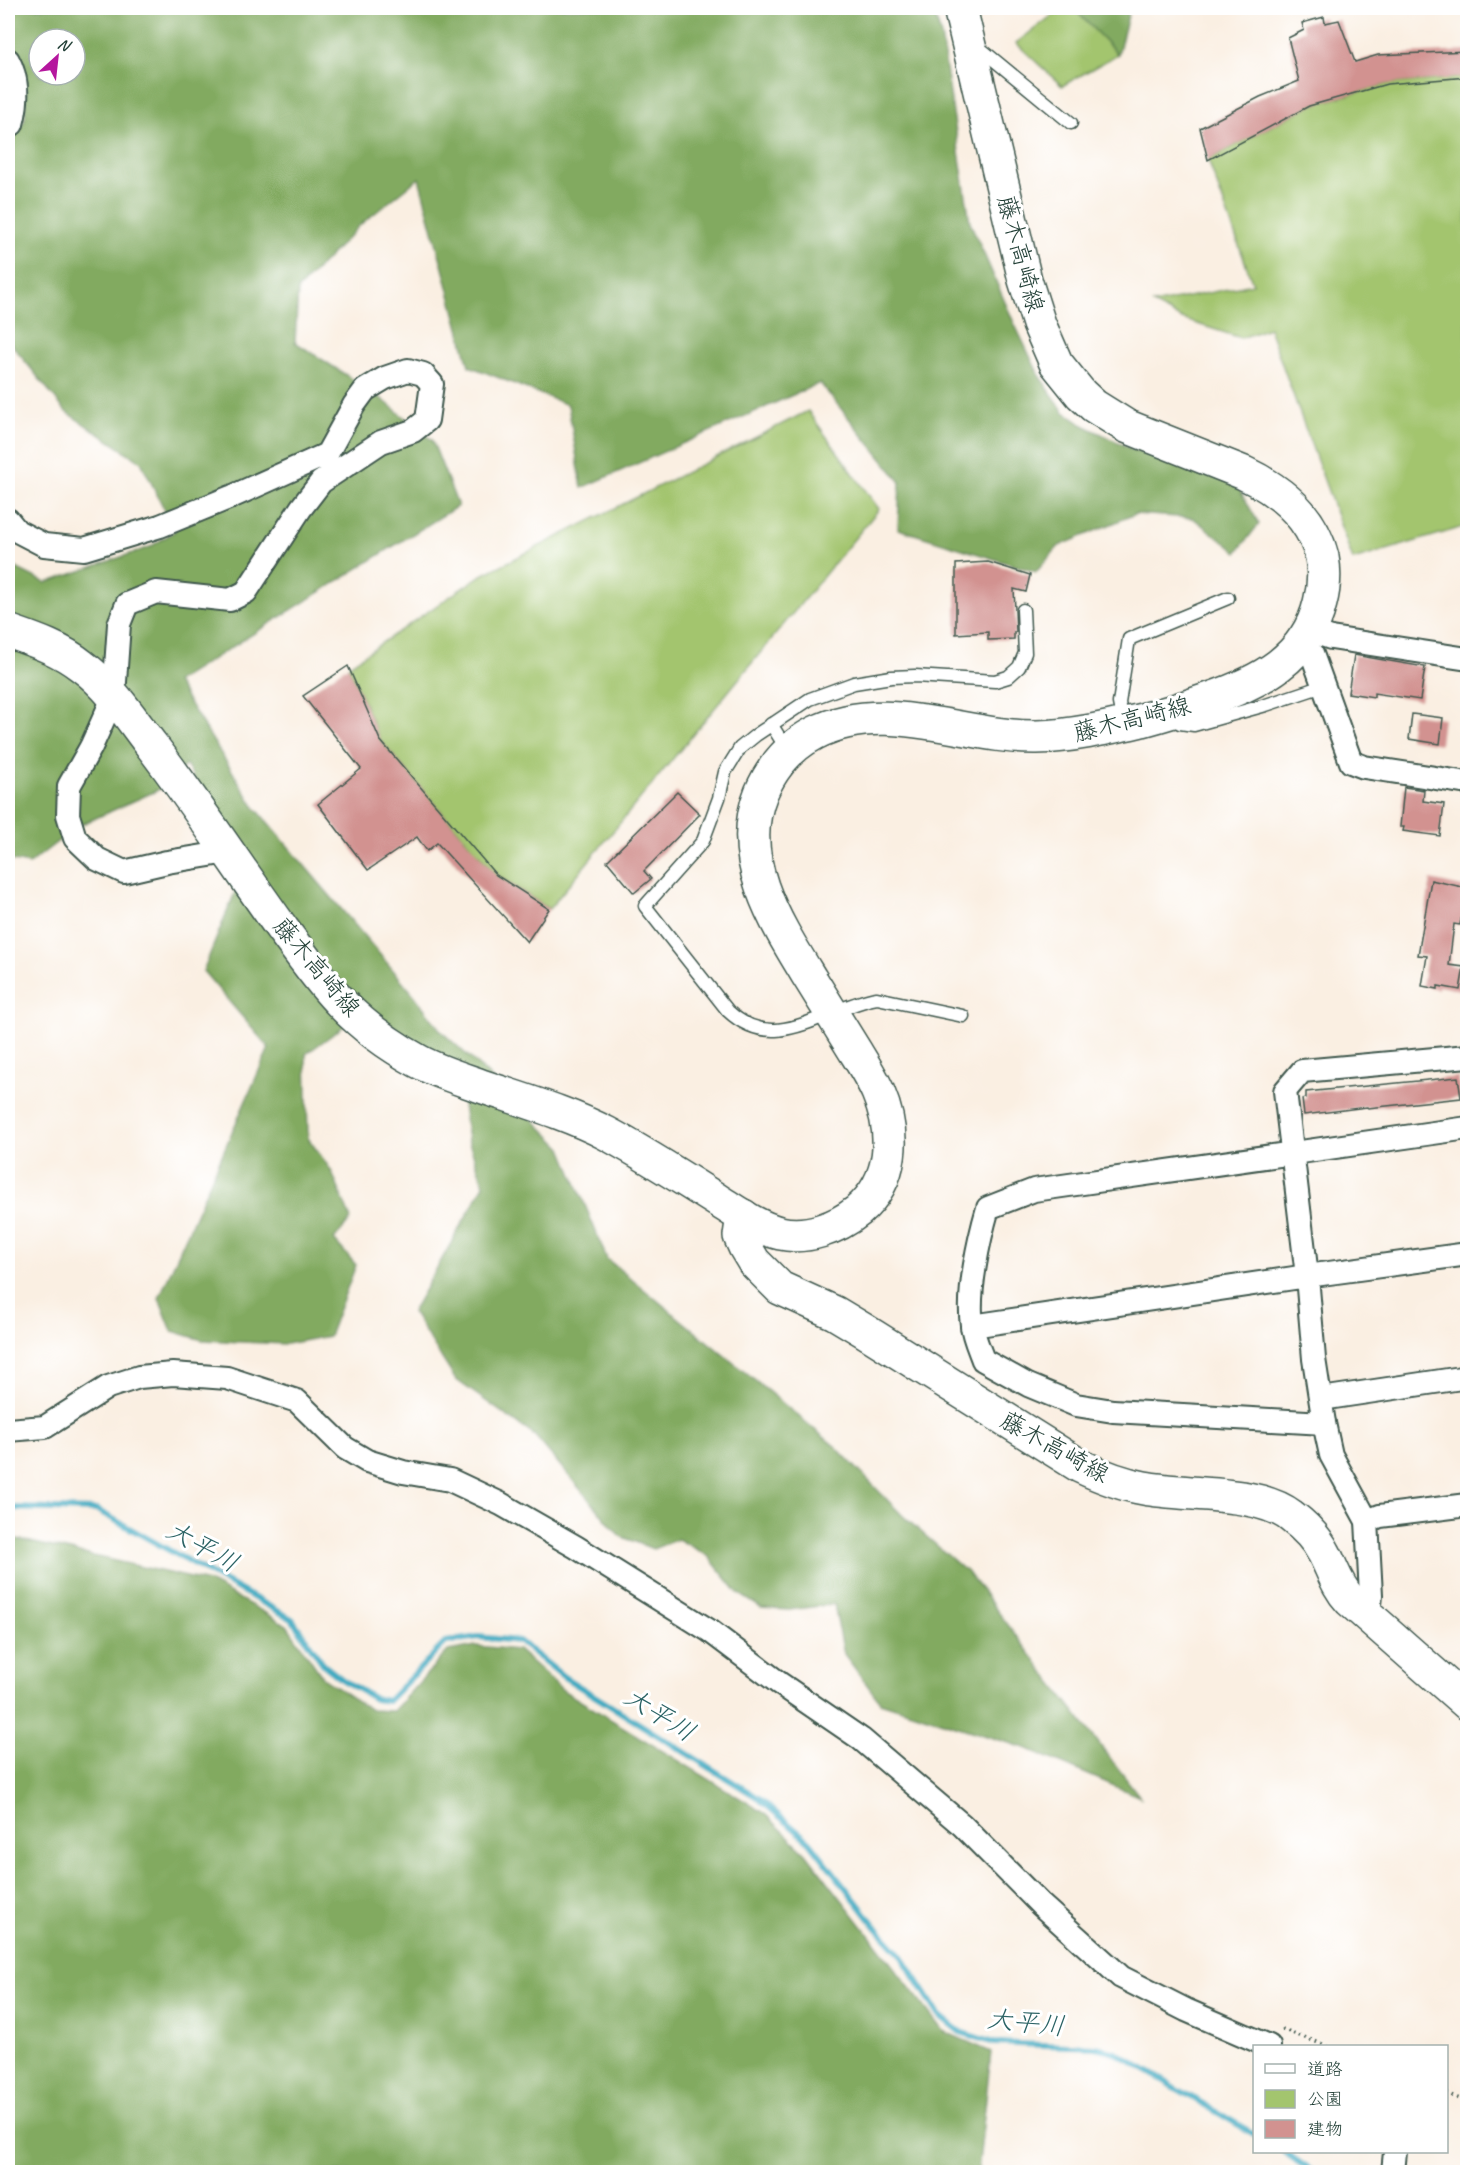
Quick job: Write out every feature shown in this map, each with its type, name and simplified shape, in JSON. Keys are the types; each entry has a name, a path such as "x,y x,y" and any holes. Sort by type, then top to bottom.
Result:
{"main road":[{"name":"藤木高崎線","path":"8,631 66,655 86,669 114,696 300,953 340,1003 393,1046 421,1063 568,1116 600,1130 632,1147 743,1216 780,1233 809,1234 849,1218 866,1204 886,1172 889,1137 878,1091 778,926 758,876 754,852 754,819 759,799 769,777 789,752 808,736 845,721 879,717 1030,737 1085,733 1169,714 1233,692 1277,668 1307,637 1319,611 1324,588 1324,569 1320,549 1312,530 1298,511 1283,497 1258,480 1110,417 1081,394 1056,363 1039,324 1025,280 960,8"},
{"name":"藤木高崎線","path":"743,1216 740,1236 745,1247 754,1262 780,1288 835,1313 866,1331 1080,1466 1114,1481 1146,1489 1252,1500 1274,1506 1290,1515 1324,1552 1340,1589 1350,1600 1467,1704"}],"street":[{"path":"8,60 13,70 18,102 12,124 8,125"},
{"path":"8,520 17,531 44,545 84,549 160,526 327,454 354,405 365,390 385,378 408,370 423,374 432,384 427,420 413,432 381,442 321,482 301,508 246,592 230,600 156,592 128,604 119,624 114,696 91,747 69,786 68,815 75,838 97,860 124,872 228,852"},
{"path":"1467,658 1331,638 1307,637 1351,762 1364,767 1467,783"},
{"path":"1369,1615 1371,1594 1366,1521 1332,1455 1324,1423 1314,1359 1294,1154 1285,1091 1302,1071 1467,1056"},
{"path":"1324,1423 1113,1411 1076,1405 1028,1385 983,1360 972,1326 971,1307 980,1238 988,1208 1034,1190 1467,1128"},
{"path":"972,1326 1467,1254"},
{"path":"8,1430 45,1427 108,1387 139,1377 173,1374 227,1378 297,1401 345,1448 367,1461 403,1472 450,1480 501,1504 576,1547 710,1631 779,1683 870,1746 962,1825 1041,1905 1121,1977 1186,2010 1267,2045"},
{"path":"1321,1399 1467,1377"},
{"path":"1366,1521 1380,1516 1467,1505"},
{"path":"1393,2172 1395,2153"}],"lane":[{"path":"969,45 979,45 1071,123"},
{"path":"1123,724 1119,703 1129,639 1228,598"},
{"path":"963,1016 877,998 862,1000 811,1023 757,1030 734,1017 645,906 703,841 719,798 725,772 740,748 771,724 810,699 873,679 915,676 1002,680 1014,673 1025,653 1023,610"},
{"path":"1169,714 1180,723 1194,724 1266,705 1323,686"},
{"path":"771,724 789,752"}],"path":[{"path":"1448,2094 1467,2103"}],"green space":[{"path":"8,8 933,8 941,36 970,222 1040,377 1064,412 1083,425 1130,448 1237,485 1259,524 1237,552 1193,518 1135,514 1059,546 1036,572 898,529 900,481 820,383 582,488 568,405 469,366 419,178 360,225 298,289 295,342 377,395 432,440 458,506 176,682 254,806 415,996 441,1031 562,1148 607,1259 836,1447 902,1515 969,1574 1140,1797 1028,1749 880,1702 844,1654 834,1604 789,1610 761,1608 738,1593 708,1556 678,1539 653,1549 620,1536 535,1436 455,1379 412,1312 484,1185 468,1140 458,1070 362,1013 306,1054 308,1138 331,1170 351,1219 334,1240 356,1265 329,1336 286,1344 202,1340 172,1331 159,1298 269,1048 203,971 246,865 186,765 158,790 78,826 29,864 8,860 8,564 46,583 150,547 175,531 141,462 66,412 8,340 8,149 25,119 26,79 8,39"},
{"path":"1062,8 1073,8 1118,54 1062,86 1016,43"},
{"path":"1073,8 1130,8 1118,54"},
{"path":"1467,77 1467,526 1353,560 1269,328 1241,338 1182,319 1153,304 1253,284 1208,160 1309,106 1387,84"},
{"path":"808,411 879,509 549,909 496,875 380,740 348,666 480,576"},
{"path":"8,1537 209,1582 287,1625 323,1678 371,1710 393,1711 448,1651 476,1646 518,1650 564,1691 763,1812 806,1853 943,2031 991,2052 978,2172 8,2172"}],"building":[{"path":"1324,17 1325,23 1339,20 1355,62 1378,55 1467,51 1467,77 1387,84 1309,106 1208,160 1200,128 1260,97 1299,81 1288,38 1304,30 1302,23"},
{"path":"988,562 1030,575 1026,592 1014,589 1016,632 1014,632 1014,639 988,640 988,632 956,634 956,564"},
{"path":"1354,655 1425,667 1420,700 1374,693 1374,697 1348,693"},
{"path":"348,666 380,740 496,875 549,909 527,942 437,843 427,851 417,837 368,870 318,804 361,769 303,696"},
{"path":"1412,714 1443,718 1440,744 1409,739"},
{"path":"1404,787 1424,790 1423,801 1444,804 1440,836 1403,831 1404,827 1400,827"},
{"path":"677,792 700,814 644,871 651,879 634,893 607,861"},
{"path":"1431,880 1467,888 1467,921 1461,919 1460,925 1454,924 1449,965 1464,967 1460,990 1422,986 1427,956 1418,955"},
{"path":"1458,1077 1461,1098 1304,1115 1302,1099 1306,1098 1306,1092"}],"waterway":[{"name":"大平川","path":"8,1508 97,1510 292,1619 324,1665 343,1680 375,1699 388,1701 446,1642 478,1637 519,1641 564,1677 757,1797 810,1842 877,1928 899,1952 939,2015 960,2032 994,2043 1096,2047 1115,2052 1253,2133"},
{"name":"大平川","path":"1285,2153 1313,2172"}]}
